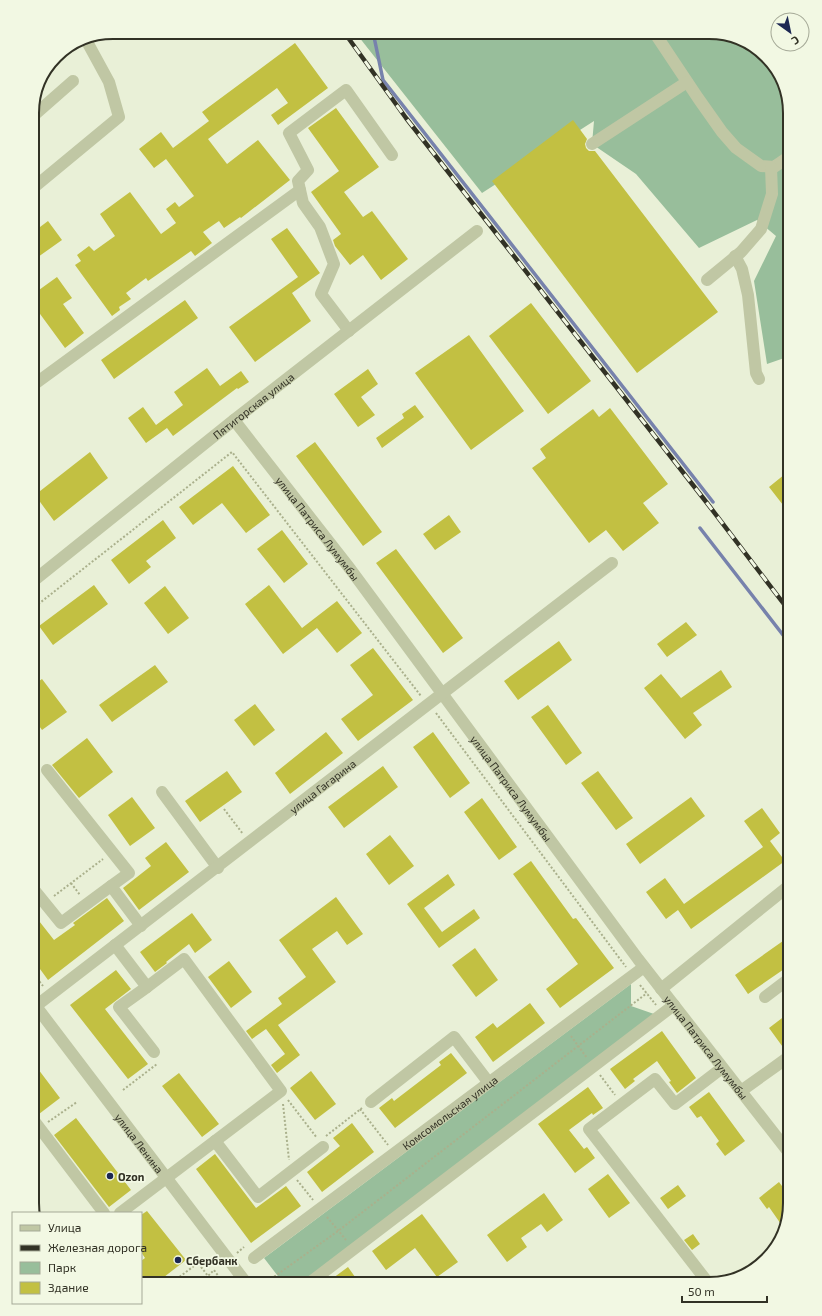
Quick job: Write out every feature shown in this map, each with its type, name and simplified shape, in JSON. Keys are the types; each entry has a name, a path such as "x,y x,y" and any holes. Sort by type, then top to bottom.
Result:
{"street":[{"path":"659,39 722,132 736,148 762,166 774,167 783,161"},
{"path":"39,183 119,117 110,82 88,43"},
{"path":"39,111 73,80"},
{"path":"592,144 687,82"},
{"path":"349,331 321,294 334,264 320,227 303,203 298,181 308,170 289,133 346,90 392,155"},
{"path":"707,280 735,256 761,229 772,194 771,167"},
{"path":"39,381 300,190"},
{"name":"Пятигорская улица","path":"39,576 234,420 477,231"},
{"path":"735,256 742,269 748,295 756,373 759,379"},
{"name":"улица Патриса Лумумбы","path":"234,420 351,570 644,967 783,1145"},
{"name":"улица Гагарина","path":"39,1001 218,868 442,693 612,563"},
{"path":"39,897 61,923 129,873 47,770"},
{"path":"162,792 218,868"},
{"path":"110,886 141,926"},
{"path":"661,989 783,891"},
{"path":"115,945 146,987"},
{"path":"121,1212 281,1091 184,959 119,1007 154,1052"},
{"name":"Комсомольская улица","path":"254,1258 644,967"},
{"path":"764,997 783,983"},
{"path":"317,1277 674,1005"},
{"name":"улица Ленина","path":"39,1013 242,1277"},
{"path":"371,1102 454,1037 489,1083"},
{"path":"741,1091 783,1061"},
{"path":"704,1277 589,1129 654,1079 674,1104 722,1068"},
{"path":"40,1128 103,1212"},
{"path":"215,1141 258,1197 291,1172 321,1144"}],"path":[{"path":"39,603 232,452 428,704 662,1014"},
{"path":"224,809 250,843"},
{"path":"44,903 112,852"},
{"path":"71,883 87,904"},
{"path":"274,1277 338,1231 647,994"},
{"path":"123,1090 161,1060 154,1052"},
{"path":"281,1091 321,1144 360,1109 371,1102"},
{"path":"281,1091 291,1172 353,1249"},
{"path":"40,1128 76,1102"},
{"path":"360,1109 389,1147"},
{"path":"179,1277 198,1263 208,1276 214,1270 219,1277"}],"green space":[{"path":"361,39 713,39 723,40 742,47 758,57 765,64 775,80 782,104 783,358 767,364 754,281 776,236 757,220 699,248 636,174 592,144 594,121 482,193"},
{"path":"631,984 631,1006 654,1014 309,1277 279,1277 264,1258"}],"building":[{"path":"295,43 328,88 278,125 271,115 288,103 277,88 208,139 227,164 258,140 290,180 241,218 240,217 224,228 219,221 203,232 212,243 195,256 191,251 148,281 146,278 126,293 131,299 119,307 120,310 112,316 75,265 81,261 77,255 89,246 94,251 115,236 100,214 130,192 161,234 176,223 166,209 175,202 179,207 194,196 166,159 154,168 139,149 161,132 173,148 209,121 202,112"},
{"path":"336,108 379,167 344,192 363,217 372,211 408,259 381,280 363,255 350,265 335,246 333,240 341,234 311,192 339,171 308,128"},
{"path":"573,120 587,139 585,144 586,148 589,151 595,151 718,312 637,373 492,181"},
{"path":"48,221 62,240 39,256 39,228"},
{"path":"287,228 320,273 292,293 311,321 255,362 229,327 298,277 271,239"},
{"path":"57,277 72,298 63,304 84,333 65,348 39,313 39,290"},
{"path":"185,300 198,318 114,379 101,360"},
{"path":"531,303 591,381 548,414 489,336"},
{"path":"469,335 524,411 471,450 415,373"},
{"path":"207,368 220,386 241,371 249,382 238,389 237,388 173,436 167,428 146,443 128,418 143,407 156,425 183,405 174,392"},
{"path":"368,369 378,384 361,397 375,415 358,427 334,394"},
{"path":"415,405 424,417 382,448 376,438 404,418 402,414"},
{"path":"610,408 668,484 643,503 659,523 623,551 606,530 589,543 532,468 546,458 540,449 593,409 599,417"},
{"path":"315,442 382,532 363,546 296,456"},
{"path":"90,452 108,478 54,521 39,500 39,492"},
{"path":"233,466 270,515 246,533 222,503 193,525 179,507"},
{"path":"783,476 783,505 769,487"},
{"path":"449,515 461,532 435,550 423,534"},
{"path":"163,520 176,538 146,561 151,567 129,584 111,560"},
{"path":"282,530 308,564 284,583 257,549"},
{"path":"396,549 463,638 443,653 376,563"},
{"path":"94,585 108,604 53,645 39,626"},
{"path":"269,585 302,628 337,601 362,633 337,653 317,628 283,654 245,604"},
{"path":"165,586 189,618 168,634 144,603"},
{"path":"686,622 697,635 667,657 657,644"},
{"path":"559,641 572,660 518,700 504,681"},
{"path":"373,648 413,700 358,741 341,719 373,695 350,665"},
{"path":"155,665 168,682 112,722 99,705"},
{"path":"721,670 732,687 693,713 702,725 685,739 644,688 661,674 681,698"},
{"path":"42,679 67,712 42,730 39,726 39,681"},
{"path":"255,704 275,730 254,746 234,720"},
{"path":"548,705 582,753 566,765 531,717"},
{"path":"326,732 343,753 290,794 275,773"},
{"path":"433,732 470,783 450,798 413,747"},
{"path":"87,738 113,772 79,798 52,765"},
{"path":"383,766 398,787 344,828 328,807"},
{"path":"227,771 242,792 200,822 185,801"},
{"path":"598,771 633,818 616,830 581,783"},
{"path":"132,797 155,828 130,846 108,815"},
{"path":"691,797 705,816 640,864 626,844"},
{"path":"482,798 517,847 499,860 464,812"},
{"path":"762,808 780,833 770,841 783,858 783,862 691,929 678,910 666,919 646,892 665,878 684,904 763,847 744,821"},
{"path":"390,835 414,866 389,885 366,854"},
{"path":"166,842 189,872 139,910 123,888 151,866 145,858"},
{"path":"531,861 573,919 576,918 614,968 560,1008 546,989 578,964 513,874"},
{"path":"448,874 455,885 424,908 442,932 474,909 480,918 439,948 407,904"},
{"path":"336,897 363,934 347,945 337,931 312,949 336,982 278,1025 300,1055 277,1073 271,1065 285,1054 266,1029 252,1039 246,1031 282,1004 278,998 306,977 279,940"},
{"path":"107,898 124,921 48,980 39,968 39,921 54,940 75,925 73,923"},
{"path":"192,913 212,940 195,953 189,944 155,972 140,952"},
{"path":"783,941 783,970 748,994 735,975"},
{"path":"475,948 498,980 476,997 452,965"},
{"path":"229,961 252,992 231,1008 208,977"},
{"path":"116,970 131,989 105,1009 148,1064 128,1079 70,1005"},
{"path":"530,1003 545,1023 493,1062 475,1037 493,1023 497,1028"},
{"path":"783,1017 783,1047 769,1028"},
{"path":"662,1031 696,1078 677,1093 669,1082 671,1081 657,1061 633,1079 635,1081 625,1089 610,1069"},
{"path":"451,1053 467,1073 395,1128 379,1108 392,1098 394,1101 441,1065 439,1062"},
{"path":"39,1070 60,1098 39,1114"},
{"path":"311,1071 336,1104 315,1120 290,1088"},
{"path":"179,1073 219,1124 202,1137 162,1086"},
{"path":"588,1087 603,1108 593,1115 592,1113 569,1130 584,1149 587,1147 595,1158 575,1173 538,1124"},
{"path":"709,1092 745,1141 725,1156 716,1144 719,1141 701,1116 697,1118 689,1107"},
{"path":"76,1118 131,1190 109,1207 54,1135"},
{"path":"352,1123 374,1152 322,1192 307,1172 340,1146 333,1138"},
{"path":"215,1154 256,1208 286,1186 301,1206 251,1243 196,1169"},
{"path":"608,1174 630,1203 609,1218 588,1189"},
{"path":"779,1182 783,1187 783,1203 780,1222 769,1207 767,1209 759,1198"},
{"path":"678,1185 686,1196 668,1209 660,1198"},
{"path":"544,1193 563,1220 547,1232 541,1224 521,1238 527,1247 507,1262 487,1235"},
{"path":"147,1211 186,1260 164,1277 142,1277 142,1260 145,1258 142,1254 142,1214"},
{"path":"422,1214 458,1262 437,1277 415,1248 386,1270 372,1251"},
{"path":"693,1234 700,1244 692,1250 684,1240"},
{"path":"348,1267 355,1277 334,1277"}],"waterway":[{"path":"374,39 383,80 713,502"},
{"path":"700,528 783,635"}],"railway":[{"path":"349,39 406,118 707,503 783,603"}],"place":[{"name":"Ozon","path":"110,1176"},
{"name":"Сбербанк","path":"178,1260"}]}
